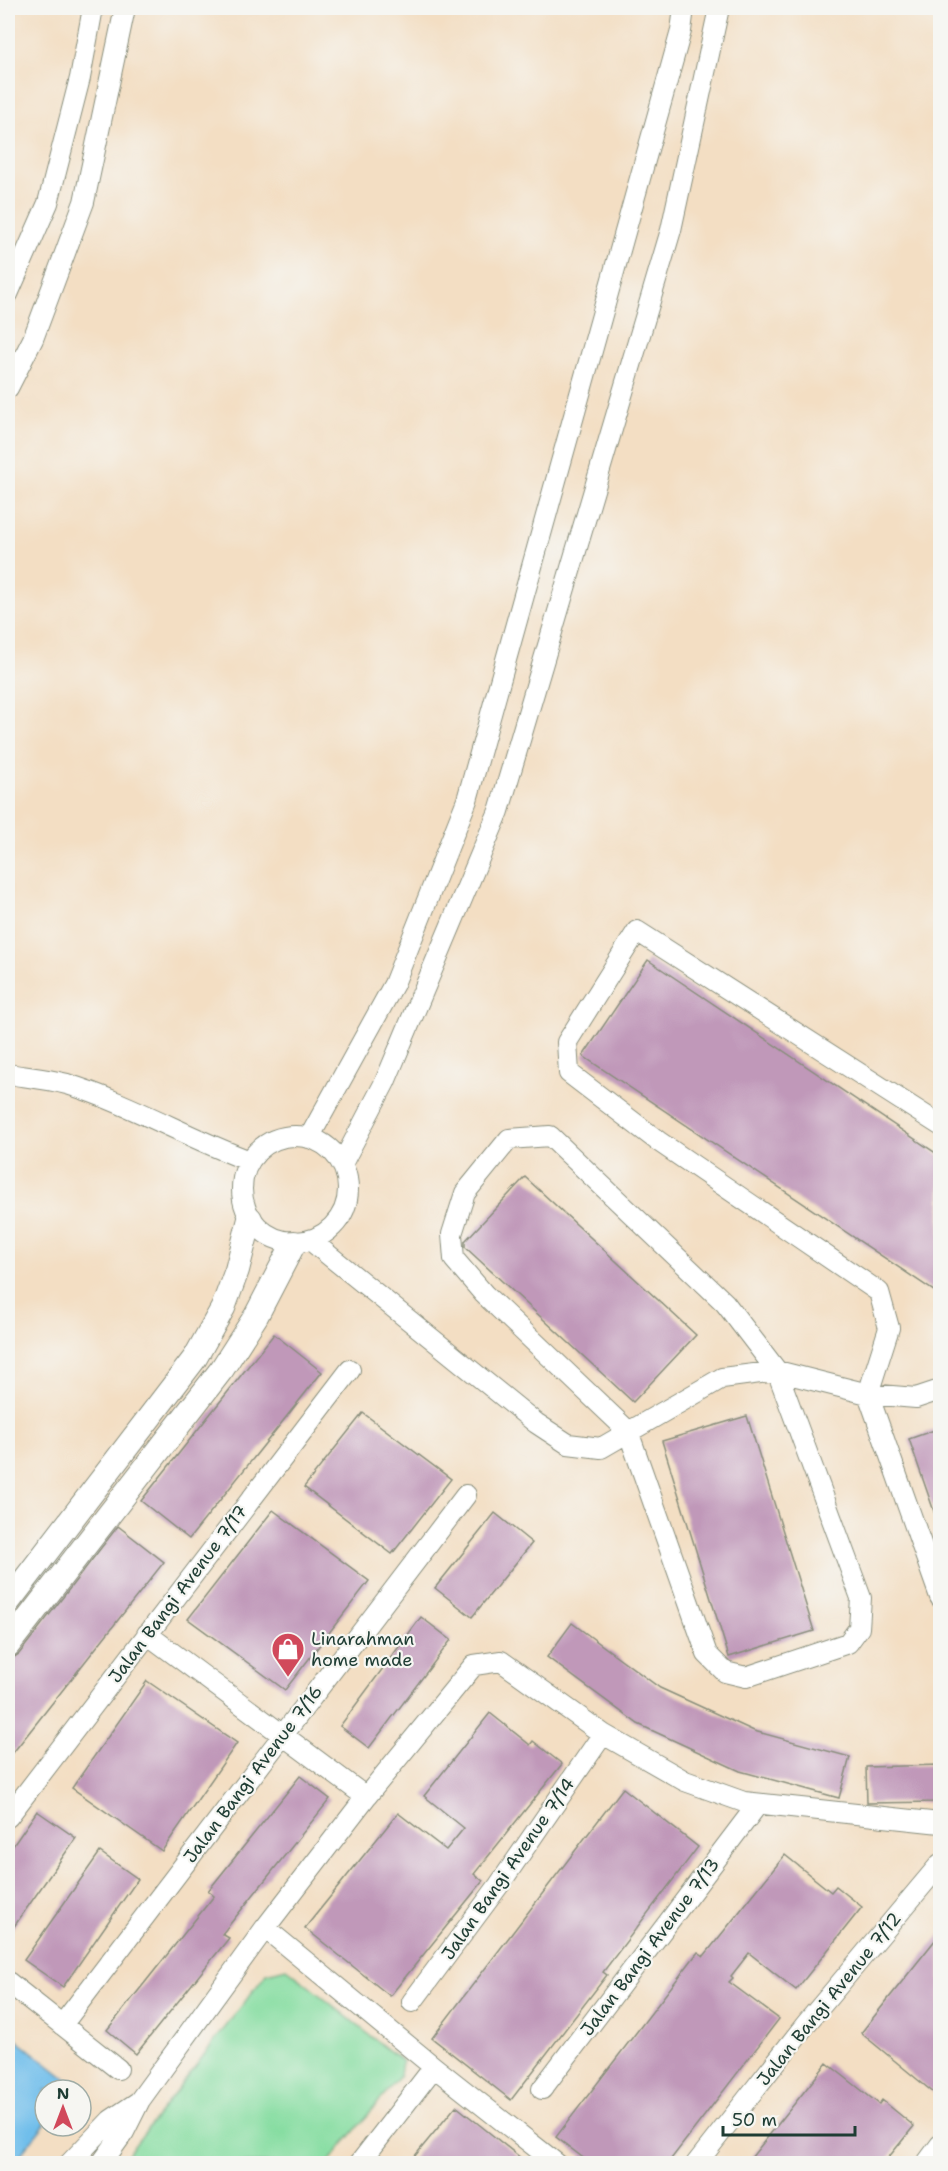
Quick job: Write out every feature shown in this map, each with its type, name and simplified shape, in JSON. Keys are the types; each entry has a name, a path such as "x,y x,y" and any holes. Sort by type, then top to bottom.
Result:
{"street":[{"path":"8,294 48,203 80,78 93,8"},
{"path":"8,388 33,339 84,202 125,8"},
{"path":"309,1138 394,984 467,800 640,188 681,31 684,8"},
{"path":"342,1164 385,1082 499,811 670,230 719,8"},
{"path":"940,1125 637,931 567,1042 569,1073 658,1141 879,1292 889,1328 868,1394 940,1598"},
{"path":"8,1074 66,1084 201,1143 250,1161"},
{"path":"550,1136 725,1303 777,1371 861,1598 859,1628 848,1643 746,1677 725,1672 707,1654 628,1431 484,1294 454,1259 452,1234 465,1193 509,1139 550,1136"},
{"path":"282,1138 309,1138 328,1148 342,1164 348,1182 347,1201 340,1218 327,1232 302,1241 269,1236 250,1219 244,1205 241,1190 243,1175 250,1161 270,1143 282,1138"},
{"path":"8,1602 195,1358 223,1308 237,1270 250,1219"},
{"path":"302,1241 536,1423 568,1444 600,1448 722,1378 777,1371 868,1394 916,1398 940,1390"},
{"path":"8,1645 222,1369 302,1241"},
{"name":"Jalan Bangi Avenue 7/17","path":"8,1817 350,1370"},
{"name":"Jalan Bangi Avenue 7/16","path":"62,2025 466,1495"},
{"path":"147,1634 366,1797"},
{"path":"101,2163 124,2132 140,2100 266,1928 366,1797 474,1665 501,1661 603,1734 685,1781 744,1802 940,1823"},
{"name":"Jalan Bangi Avenue 7/14","path":"412,2002 499,1885 603,1734"},
{"name":"Jalan Bangi Avenue 7/13","path":"542,2089 758,1804"},
{"name":"Jalan Bangi Avenue 7/12","path":"696,2163 806,2024 940,1864"},
{"path":"266,1928 434,2067 557,2163"},
{"path":"8,1982 118,2069"},
{"path":"358,2163 434,2067"},
{"path":"69,2163 111,2120 140,2100"},
{"path":"926,2163 940,2145"}],"green space":[{"path":"286,1968 402,2061 400,2076 328,2163 121,2163 267,1973"}],"water":[{"path":"8,2033 65,2078 33,2078 34,2138 13,2164 8,2163"}],"building":[{"path":"648,960 940,1156 940,1295 583,1056"},
{"path":"525,1177 696,1335 633,1402 465,1247 465,1241"},
{"path":"274,1334 322,1372 189,1539 141,1501"},
{"path":"363,1413 451,1479 392,1554 304,1487"},
{"path":"747,1416 814,1631 729,1657 662,1441"},
{"path":"940,1428 940,1522 938,1523 909,1439"},
{"path":"273,1510 369,1581 285,1690 188,1619"},
{"path":"495,1513 532,1543 472,1617 435,1588"},
{"path":"118,1526 164,1562 8,1759 8,1661 19,1654"},
{"path":"421,1617 451,1640 369,1748 340,1726"},
{"path":"572,1623 660,1688 754,1731 850,1757 839,1798 740,1771 638,1724 547,1657"},
{"path":"147,1681 237,1743 162,1851 72,1788"},
{"path":"490,1713 530,1745 533,1741 562,1764 474,1874 483,1881 390,1996 305,1928 398,1813 446,1850 464,1828 424,1796"},
{"path":"940,1765 940,1802 867,1803 866,1767"},
{"path":"300,1776 330,1799 222,1934 229,1938 136,2054 107,2030 214,1896 208,1891"},
{"path":"623,1788 698,1847 603,1972 607,1975 511,2100 432,2038"},
{"path":"37,1811 76,1838 8,1935 8,1853"},
{"path":"100,1852 138,1879 63,1987 24,1960"},
{"path":"785,1855 831,1892 836,1886 862,1907 796,1990 749,1953 731,1976 733,1978 729,1982 779,2019 668,2163 590,2163 556,2137 698,1952 704,1956"},
{"path":"940,1934 940,2098 861,2033"},
{"path":"827,2063 879,2104 882,2100 914,2126 884,2163 747,2163"},
{"path":"456,2106 486,2130 527,2163 409,2163"}],"place":[{"name":"Linarahman home made","path":"288,1678"}]}
